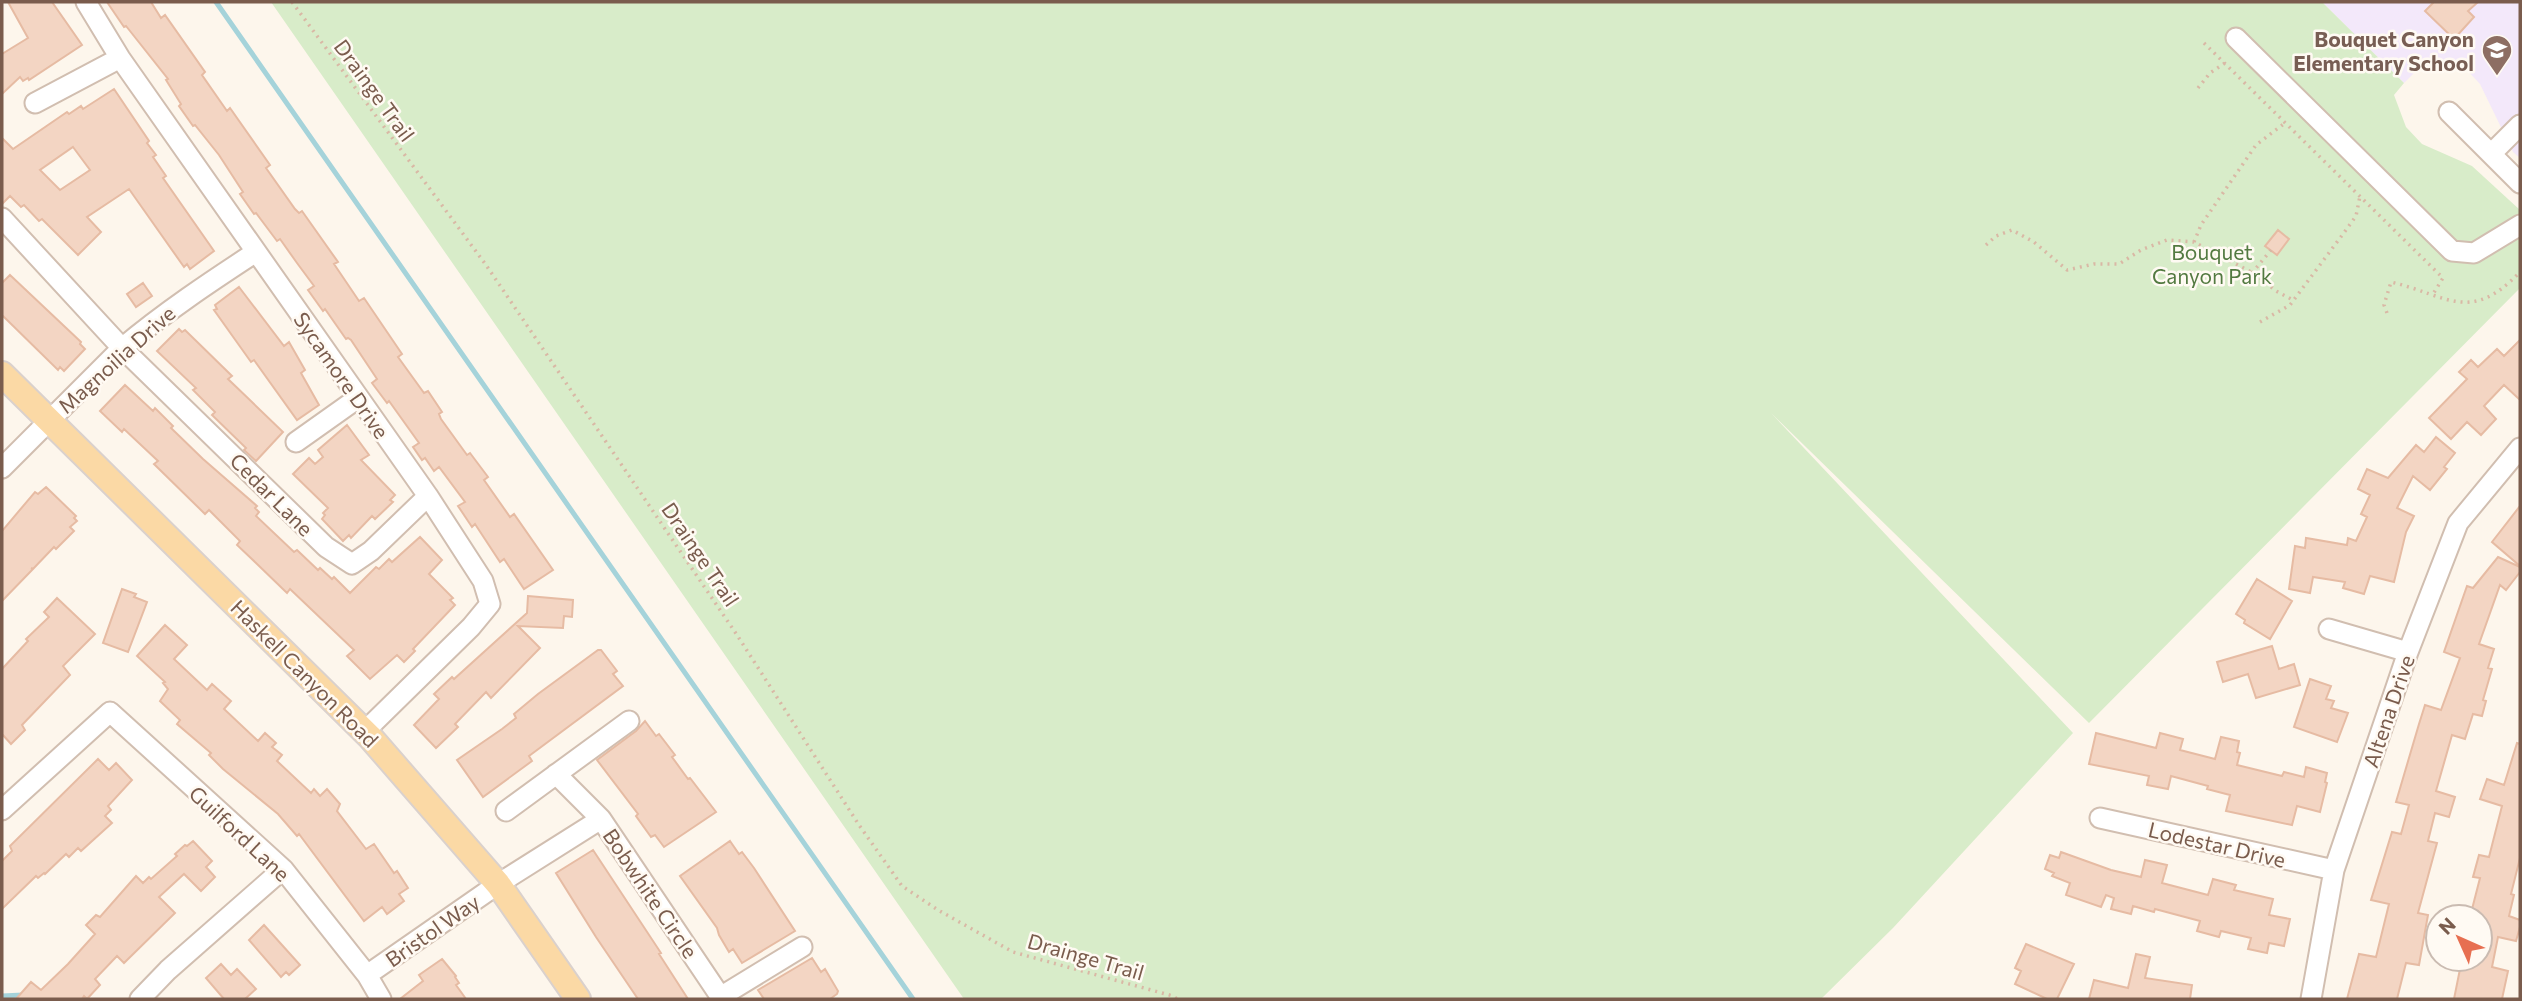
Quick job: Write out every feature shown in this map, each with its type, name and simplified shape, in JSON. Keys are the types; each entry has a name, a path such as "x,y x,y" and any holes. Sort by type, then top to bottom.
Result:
{"main road":[{"name":"Haskell Canyon Road","path":"2,374 365,731 498,884 578,999"}],"street":[{"name":"Sycamore Drive","path":"86,2 120,58 428,496 483,581 490,604 471,627 365,731"},
{"path":"2236,38 2452,251 2474,253 2520,225"},
{"path":"35,103 120,58"},
{"path":"2449,112 2520,183"},
{"path":"2491,154 2520,125"},
{"path":"2,218 122,348"},
{"name":"Magnoilia Drive","path":"2,468 122,348 194,292 256,252"},
{"name":"Cedar Lane","path":"122,348 326,547 352,564 371,551 428,496"},
{"path":"296,442 358,398"},
{"name":"Altena Drive","path":"2311,999 2334,870 2408,652 2458,523 2520,448"},
{"path":"2329,629 2408,652"},
{"name":"Guilford Lane","path":"2,810 110,712 283,869 367,975 382,999"},
{"path":"506,811 629,720"},
{"path":"556,774 601,819"},
{"name":"Lodestar Drive","path":"2099,818 2334,870"},
{"name":"Bobwhite Circle","path":"498,884 601,819 721,998"},
{"path":"140,999 168,970 283,869"},
{"name":"Bristol Way","path":"367,975 498,884"},
{"path":"721,998 802,947"}],"path":[{"name":"Drainge Trail","path":"292,2 486,265 737,635 859,825 902,886 938,910 1013,952 1177,999"},
{"path":"2204,43 2443,278 2432,294"},
{"path":"2198,88 2210,73 2225,63"},
{"path":"2194,242 2201,225 2256,145 2285,123"},
{"path":"2260,322 2290,304 2356,216 2360,197"},
{"path":"1986,245 1996,236 2012,230 2034,242 2067,270 2094,264 2119,264 2141,250 2166,240 2194,242 2252,273 2293,300"},
{"path":"2252,273 2271,250"},
{"path":"2387,313 2384,305 2391,282 2460,303 2487,299 2504,289 2520,272"}],"shaded area":[{"name":"Bouquet Canyon Elementary School","path":"2322,2 2520,2 2520,158 2513,152 2480,84 2468,71 2453,63 2435,63 2416,71 2404,83"}],"green space":[{"name":"Bouquet Canyon Park","path":"271,2 2322,2 2404,83 2394,95 2406,127 2422,144 2472,166 2520,210 2520,288 2089,723 1771,413 2073,733 1893,928 1821,999 964,999"}],"building":[{"path":"8,2 52,2 82,45 29,80 28,78 23,81 20,77 2,94 2,54 28,38"},
{"path":"107,2 151,2 161,18 165,15 205,72 202,75 227,111 230,108 270,165 266,168 295,209 299,213 302,211 338,262 334,264 359,301 364,298 402,354 398,357 424,393 428,391 442,412 439,414 441,419 467,455 470,453 488,477 484,480 510,517 514,514 553,570 524,589 504,559 500,562 475,524 472,527 458,506 465,502 439,467 434,471 425,458 422,460 413,447 419,443 389,401 387,403 372,383 377,379 351,340 346,339 308,290 314,286 280,239 277,241 256,213 254,214 219,155 179,106 181,104 166,80 168,79 126,26 124,27"},
{"path":"2434,2 2478,2 2468,11 2474,17 2454,39 2425,11"},
{"path":"114,89 149,141 147,143 156,155 153,157 166,176 163,178 214,251 190,269 187,264 184,267 129,189 87,217 101,232 78,255 24,205 21,207 10,196 2,204 2,138 13,149 67,112 69,114 81,106 83,109","holes":["73,147 90,170 60,190 40,170"]},
{"path":"2278,230 2289,239 2277,255 2265,246"},
{"path":"10,275 81,342 85,349 64,371 60,367 58,370 2,315 2,283"},
{"path":"143,283 152,296 136,307 127,294"},
{"path":"239,287 284,346 289,342 305,370 301,373 319,405 297,420 214,310 217,309 215,305"},
{"path":"179,329 182,332 185,330 232,376 228,379 283,432 256,461 212,415 215,412 193,390 196,388 157,351"},
{"path":"2520,340 2520,400 2504,385 2484,406 2496,419 2481,435 2467,422 2451,439 2429,418 2467,379 2459,372 2471,360 2478,367 2497,349 2504,356"},
{"path":"125,385 153,411 155,408 203,459 257,506 255,508 259,512 256,516 294,552 297,550 318,570 320,568 332,579 334,577 350,593 376,567 379,569 389,559 392,562 420,537 442,560 429,574 453,598 450,600 455,605 404,662 397,655 370,679 347,656 354,650 290,589 287,593 237,545 240,541 209,510 205,514 154,464 158,461 100,411"},
{"path":"347,425 369,455 361,460 395,495 390,500 393,502 375,519 372,516 351,538 349,535 343,541 322,519 328,508 293,474 309,458 315,464 323,457 318,450"},
{"path":"2436,437 2455,453 2444,467 2447,469 2430,490 2413,476 2397,508 2414,516 2406,532 2394,582 2370,576 2364,594 2343,588 2345,582 2313,577 2310,593 2289,589 2295,546 2305,548 2306,538 2347,545 2348,538 2356,541 2367,517 2361,514 2370,495 2358,489 2367,469 2388,478 2416,445 2424,452"},
{"path":"46,487 76,516 74,518 77,521 70,527 74,531 56,549 54,547 2,601 2,531 35,492 38,494"},
{"path":"2520,506 2520,566 2492,542"},
{"path":"2498,557 2520,567 2520,572 2506,590 2500,585 2479,644 2494,649 2488,668 2492,669 2483,700 2486,701 2482,716 2473,714 2465,739 2452,735 2436,791 2455,797 2449,817 2435,813 2428,841 2437,843 2418,913 2424,914 2424,937 2419,965 2406,963 2397,999 2347,999 2359,954 2376,957 2389,904 2371,900 2392,832 2401,834 2409,805 2396,802 2425,705 2441,710 2460,658 2444,652 2467,586 2473,588"},
{"path":"2257,579 2292,601 2270,639 2244,623 2245,620 2236,614"},
{"path":"122,589 147,602 128,652 103,643"},
{"path":"528,596 573,600 572,617 564,616 563,628 518,626 540,648 491,698 486,692 455,724 458,727 436,748 414,725 439,699 434,694 527,613"},
{"path":"57,598 95,634 63,666 70,675 22,725 25,730 11,744 2,734 2,669 28,641 26,639 49,617 44,612"},
{"path":"165,625 187,645 174,659 207,690 212,684 231,701 224,709 258,741 265,733 276,743 272,747 282,755 277,761 311,793 314,789 320,796 327,789 340,804 337,811 366,849 374,844 394,873 397,871 408,888 399,894 404,901 387,914 382,907 364,921 299,834 297,836 278,814 223,769 209,755 211,753 177,724 180,720 160,701 168,689 163,683 165,682 137,656"},
{"path":"2272,646 2279,669 2294,664 2300,685 2256,698 2248,674 2223,682 2217,662"},
{"path":"601,650 617,671 613,674 623,686 529,756 532,761 483,797 457,760 502,729 516,718 514,714 538,694"},
{"path":"2310,679 2331,686 2326,699 2334,701 2331,708 2348,713 2337,742 2294,727"},
{"path":"645,721 656,736 659,734 688,779 690,778 716,812 664,847 655,835 651,837 636,816 638,814 597,760"},
{"path":"2096,733 2156,748 2160,733 2183,739 2180,750 2215,759 2221,737 2239,741 2237,765 2282,776 2284,772 2304,777 2306,767 2327,773 2320,812 2297,806 2292,825 2226,811 2230,795 2207,789 2208,786 2171,776 2168,789 2147,785 2149,776 2089,764"},
{"path":"2517,743 2520,744 2520,858 2511,894 2514,895 2509,916 2520,920 2520,927 2516,941 2498,937 2494,957 2494,903 2474,903 2480,878 2473,877 2479,855 2489,857 2502,806 2480,799 2487,779 2504,785"},
{"path":"98,759 109,770 116,763 132,780 108,806 111,810 105,816 112,823 81,851 78,848 69,857 66,854 45,874 38,878 36,876 2,909 2,861 12,851 10,846"},
{"path":"193,841 212,861 206,867 215,877 201,891 184,874 159,897 175,913 124,963 117,956 95,979 100,985 87,999 84,996 82,999 16,999 31,982 41,990 68,964 95,934 86,925 96,915 100,917 136,876 143,883 149,877 151,879 177,856 175,854"},
{"path":"730,841 754,868 795,931 742,963 733,949 729,952 717,928 680,876"},
{"path":"593,850 688,999 638,999 596,937 556,873"},
{"path":"2061,852 2111,870 2141,877 2145,860 2167,865 2162,883 2208,895 2213,879 2236,885 2234,890 2273,899 2269,915 2290,919 2284,946 2269,943 2267,953 2248,949 2251,938 2221,931 2219,937 2197,931 2200,921 2133,906 2131,914 2111,909 2114,898 2106,895 2101,907 2066,895 2070,883 2052,876 2054,873 2045,869 2050,855 2059,858"},
{"path":"264,925 300,965 289,975 286,972 281,977 249,940"},
{"path":"2026,944 2074,964 2057,999 2047,999 2015,984 2021,971 2015,968"},
{"path":"2136,954 2150,957 2145,978 2192,985 2190,999 2089,999 2094,980 2128,988"},
{"path":"812,958 821,972 825,969 838,991 837,994 830,999 764,999 758,990"},
{"path":"442,959 456,976 459,983 456,985 466,999 400,999 423,981 419,975"},
{"path":"221,964 231,975 237,969 256,989 245,999 224,999 206,978"},
{"path":"2494,968 2508,971 2502,999 2454,999 2459,973 2494,973"}],"waterway":[{"path":"216,2 913,999"},
{"path":"2,996 23,995"}],"place":[{"name":"Bouquet Canyon Elementary School","path":"2497,77"}]}
